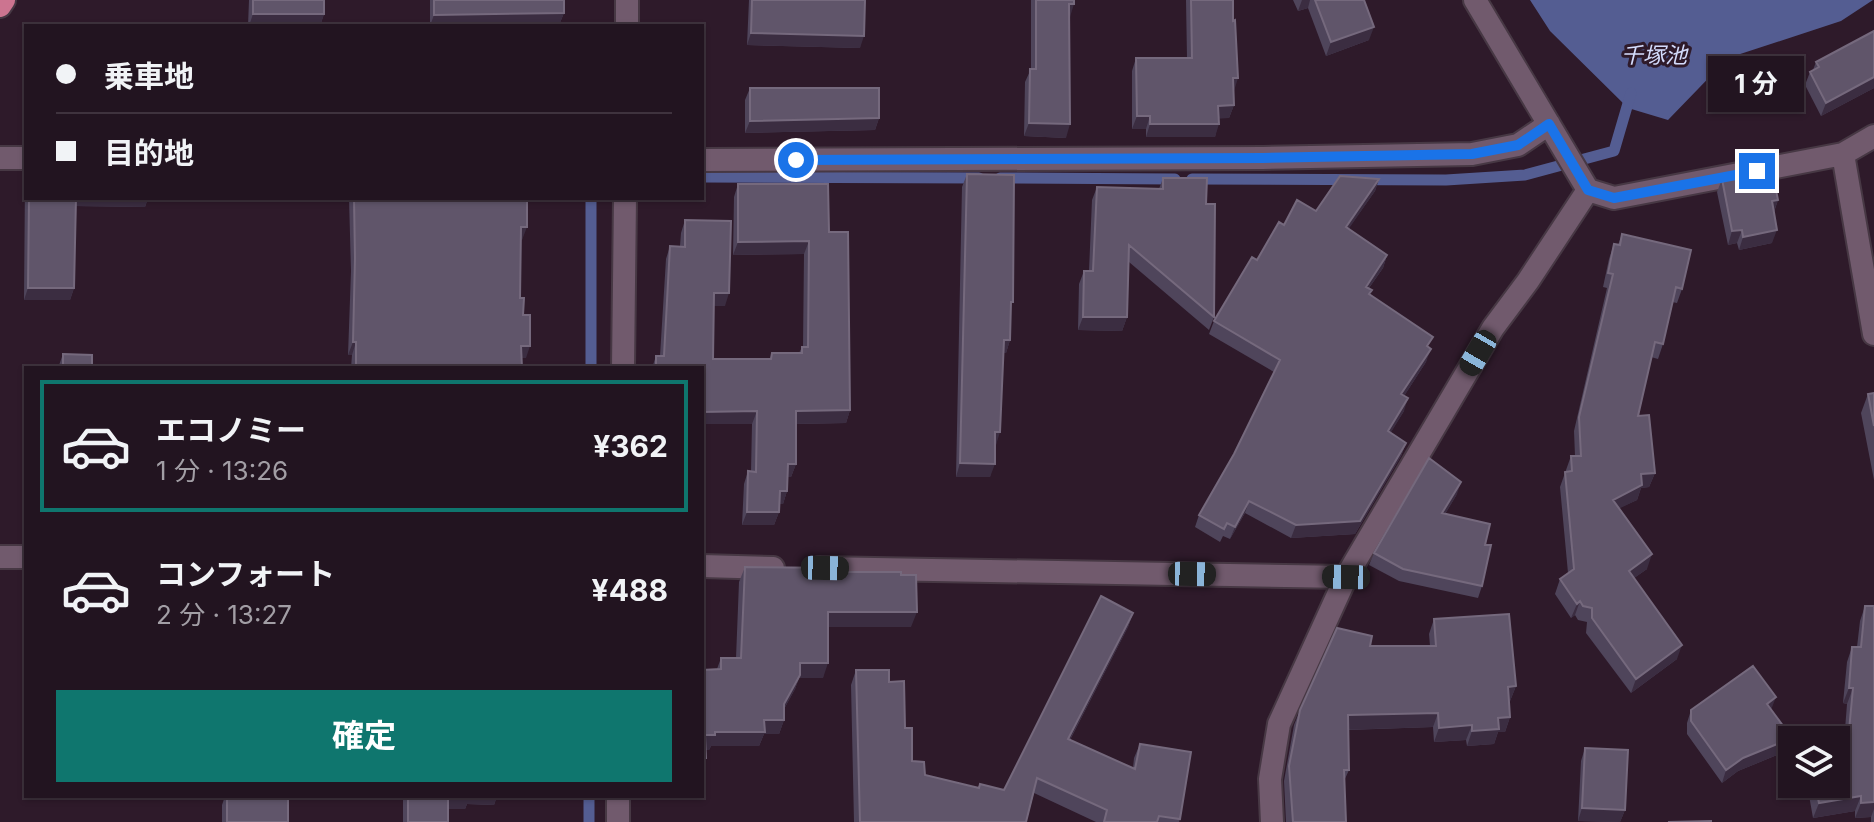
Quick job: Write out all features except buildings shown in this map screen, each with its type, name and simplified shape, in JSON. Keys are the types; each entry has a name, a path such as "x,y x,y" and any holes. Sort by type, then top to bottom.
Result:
{"highway":[{"path":"0,6 4,0"}],"street":[{"path":"627,0 627,24"},
{"path":"1475,0 1588,190 1614,198 1843,154 1874,136"},
{"path":"704,160 1472,154 1518,145 1549,124"},
{"path":"1843,154 1874,334"},
{"path":"0,158 24,158"},
{"path":"1272,822 1270,779 1279,724 1346,577 1493,328 1588,190"},
{"path":"623,366 625,200"},
{"path":"0,557 24,557"},
{"path":"704,566 1346,577"},
{"path":"618,798 618,822"}],"water":[{"name":"千塚池","path":"1530,0 1873,0 1841,21 1728,58 1668,120 1628,108 1550,31"}],"waterway":[{"path":"1192,179 1446,180 1525,175 1614,151 1631,93"},
{"path":"704,177 979,178"},
{"path":"1000,178 1175,179"},
{"path":"591,200 591,366"},
{"path":"589,798 589,822"}],"route":[{"path":"796,160 1472,154 1518,145 1549,124 1588,190 1614,198 1757,171"}]}
